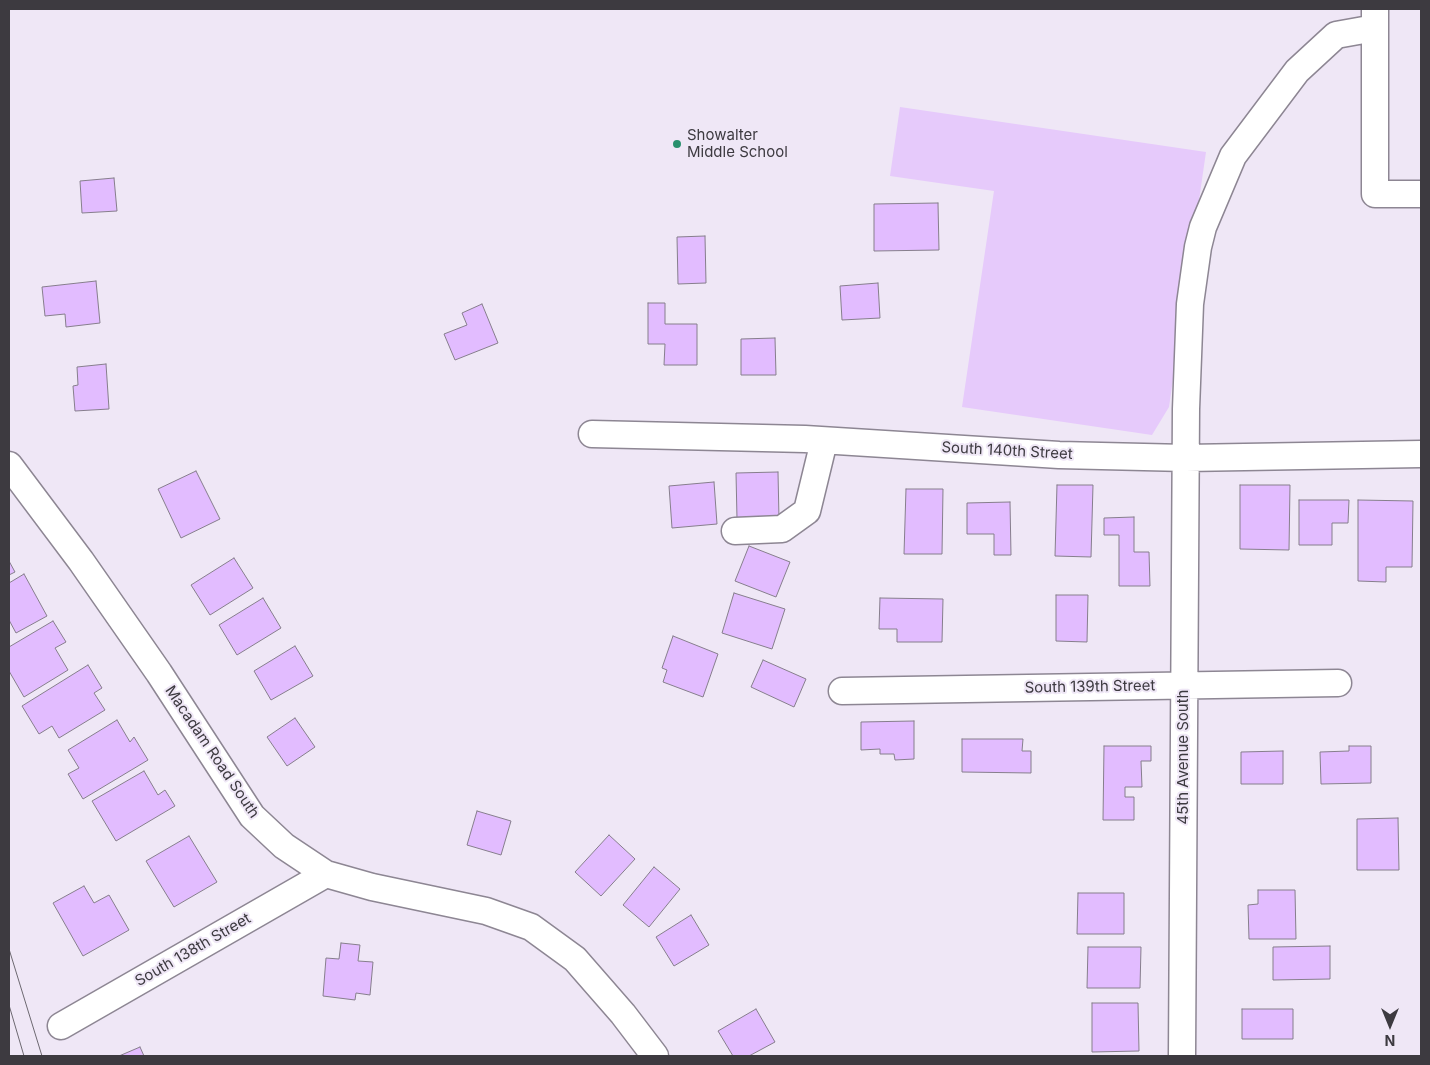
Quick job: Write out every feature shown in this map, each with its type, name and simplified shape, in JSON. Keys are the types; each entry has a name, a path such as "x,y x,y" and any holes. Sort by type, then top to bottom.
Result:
{"street":[{"path":"1375,18 1375,194 1421,194"},
{"name":"45th Avenue South","path":"1182,1056 1186,458 1190,304 1198,247 1203,227 1233,156 1297,71 1336,35 1375,18"},
{"name":"South 140th Street","path":"592,434 824,440 1060,455 1186,458 1421,454"},
{"path":"735,531 782,529 807,510 824,440"},
{"name":"Macadam Road South","path":"9,465 154,665 252,816 284,846 326,874 372,887 486,911 531,927 575,959 623,1014 655,1056"},
{"name":"South 139th Street","path":"842,690 1338,683"},
{"name":"South 138th Street","path":"61,1026 326,874"}],"shaded area":[{"path":"900,107 1206,152 1169,407 1152,435 962,407 994,191 890,176"}],"building":[{"path":"114,178 117,211 82,213 80,181"},
{"path":"938,203 939,250 874,251 874,204"},
{"path":"705,236 706,283 678,284 677,237"},
{"path":"96,281 100,323 66,327 65,314 45,316 42,287"},
{"path":"878,283 880,318 842,320 840,286"},
{"path":"648,303 665,303 665,324 697,324 697,365 664,365 665,344 648,344"},
{"path":"482,304 498,343 455,360 444,334 467,325 462,313"},
{"path":"775,338 776,375 741,375 741,339"},
{"path":"106,364 109,409 75,411 73,386 78,385 77,367"},
{"path":"196,471 220,519 181,538 158,489"},
{"path":"778,472 779,519 737,519 736,473"},
{"path":"714,482 717,524 672,528 669,486"},
{"path":"1057,485 1093,485 1091,557 1055,556"},
{"path":"1240,485 1290,485 1289,550 1240,549"},
{"path":"906,489 943,489 942,554 904,554"},
{"path":"1299,500 1349,500 1348,523 1332,523 1332,545 1299,545"},
{"path":"1358,500 1413,501 1412,567 1386,567 1386,582 1358,581"},
{"path":"1010,502 1011,555 994,555 994,534 967,534 967,503"},
{"path":"1134,517 1134,552 1149,552 1150,586 1119,586 1119,535 1104,535 1104,518"},
{"path":"749,546 790,562 776,597 735,581"},
{"path":"234,558 253,588 210,615 191,585"},
{"path":"9,561 15,572 9,575"},
{"path":"24,574 47,616 16,633 9,620 9,583"},
{"path":"734,593 785,609 772,649 722,633"},
{"path":"1056,595 1088,595 1087,642 1056,641"},
{"path":"263,598 281,628 237,655 219,625"},
{"path":"880,598 943,599 942,642 897,642 897,629 879,629"},
{"path":"53,621 66,642 55,648 68,670 24,697 9,671 9,647"},
{"path":"673,636 718,654 703,697 663,682 667,670 662,668"},
{"path":"295,646 313,676 271,700 254,671"},
{"path":"763,660 806,679 794,707 751,687"},
{"path":"88,665 102,688 94,693 105,710 59,738 52,726 39,734 22,706"},
{"path":"295,718 315,747 287,766 267,737"},
{"path":"117,720 130,742 134,737 148,760 83,799 68,774 79,768 68,750"},
{"path":"914,721 914,759 895,760 894,754 880,754 880,749 861,750 861,722"},
{"path":"962,739 1023,739 1022,751 1031,751 1031,773 962,772"},
{"path":"1104,746 1151,746 1151,761 1141,761 1142,787 1125,787 1125,797 1134,797 1134,820 1103,820"},
{"path":"1349,746 1371,746 1371,783 1321,784 1320,752 1349,751"},
{"path":"1283,751 1283,784 1241,784 1241,752"},
{"path":"144,771 158,795 165,790 175,806 116,841 92,801"},
{"path":"477,811 511,821 501,855 467,845"},
{"path":"1398,818 1399,870 1357,870 1357,819"},
{"path":"609,835 635,859 601,896 575,872"},
{"path":"189,836 217,882 174,907 146,861"},
{"path":"654,867 680,889 649,927 623,905"},
{"path":"84,886 94,903 109,895 129,930 83,956 53,903"},
{"path":"1258,890 1295,890 1296,939 1249,939 1248,905 1258,904"},
{"path":"1078,893 1124,893 1124,934 1077,934"},
{"path":"691,915 709,945 674,966 656,937"},
{"path":"341,943 360,945 358,961 373,962 370,995 356,993 355,1000 323,996 326,958 339,959"},
{"path":"1330,946 1330,979 1273,980 1273,947"},
{"path":"1088,947 1141,947 1140,988 1087,988"},
{"path":"1092,1003 1138,1003 1139,1051 1092,1052"},
{"path":"756,1009 775,1042 749,1056 733,1056 718,1031"},
{"path":"1242,1009 1293,1009 1293,1039 1242,1039"},
{"path":"140,1047 144,1056 119,1056"}],"tram line":[{"path":"9,949 42,1056"},
{"path":"9,1005 24,1056"}],"place":[{"name":"Showalter Middle School","path":"677,144"}]}
